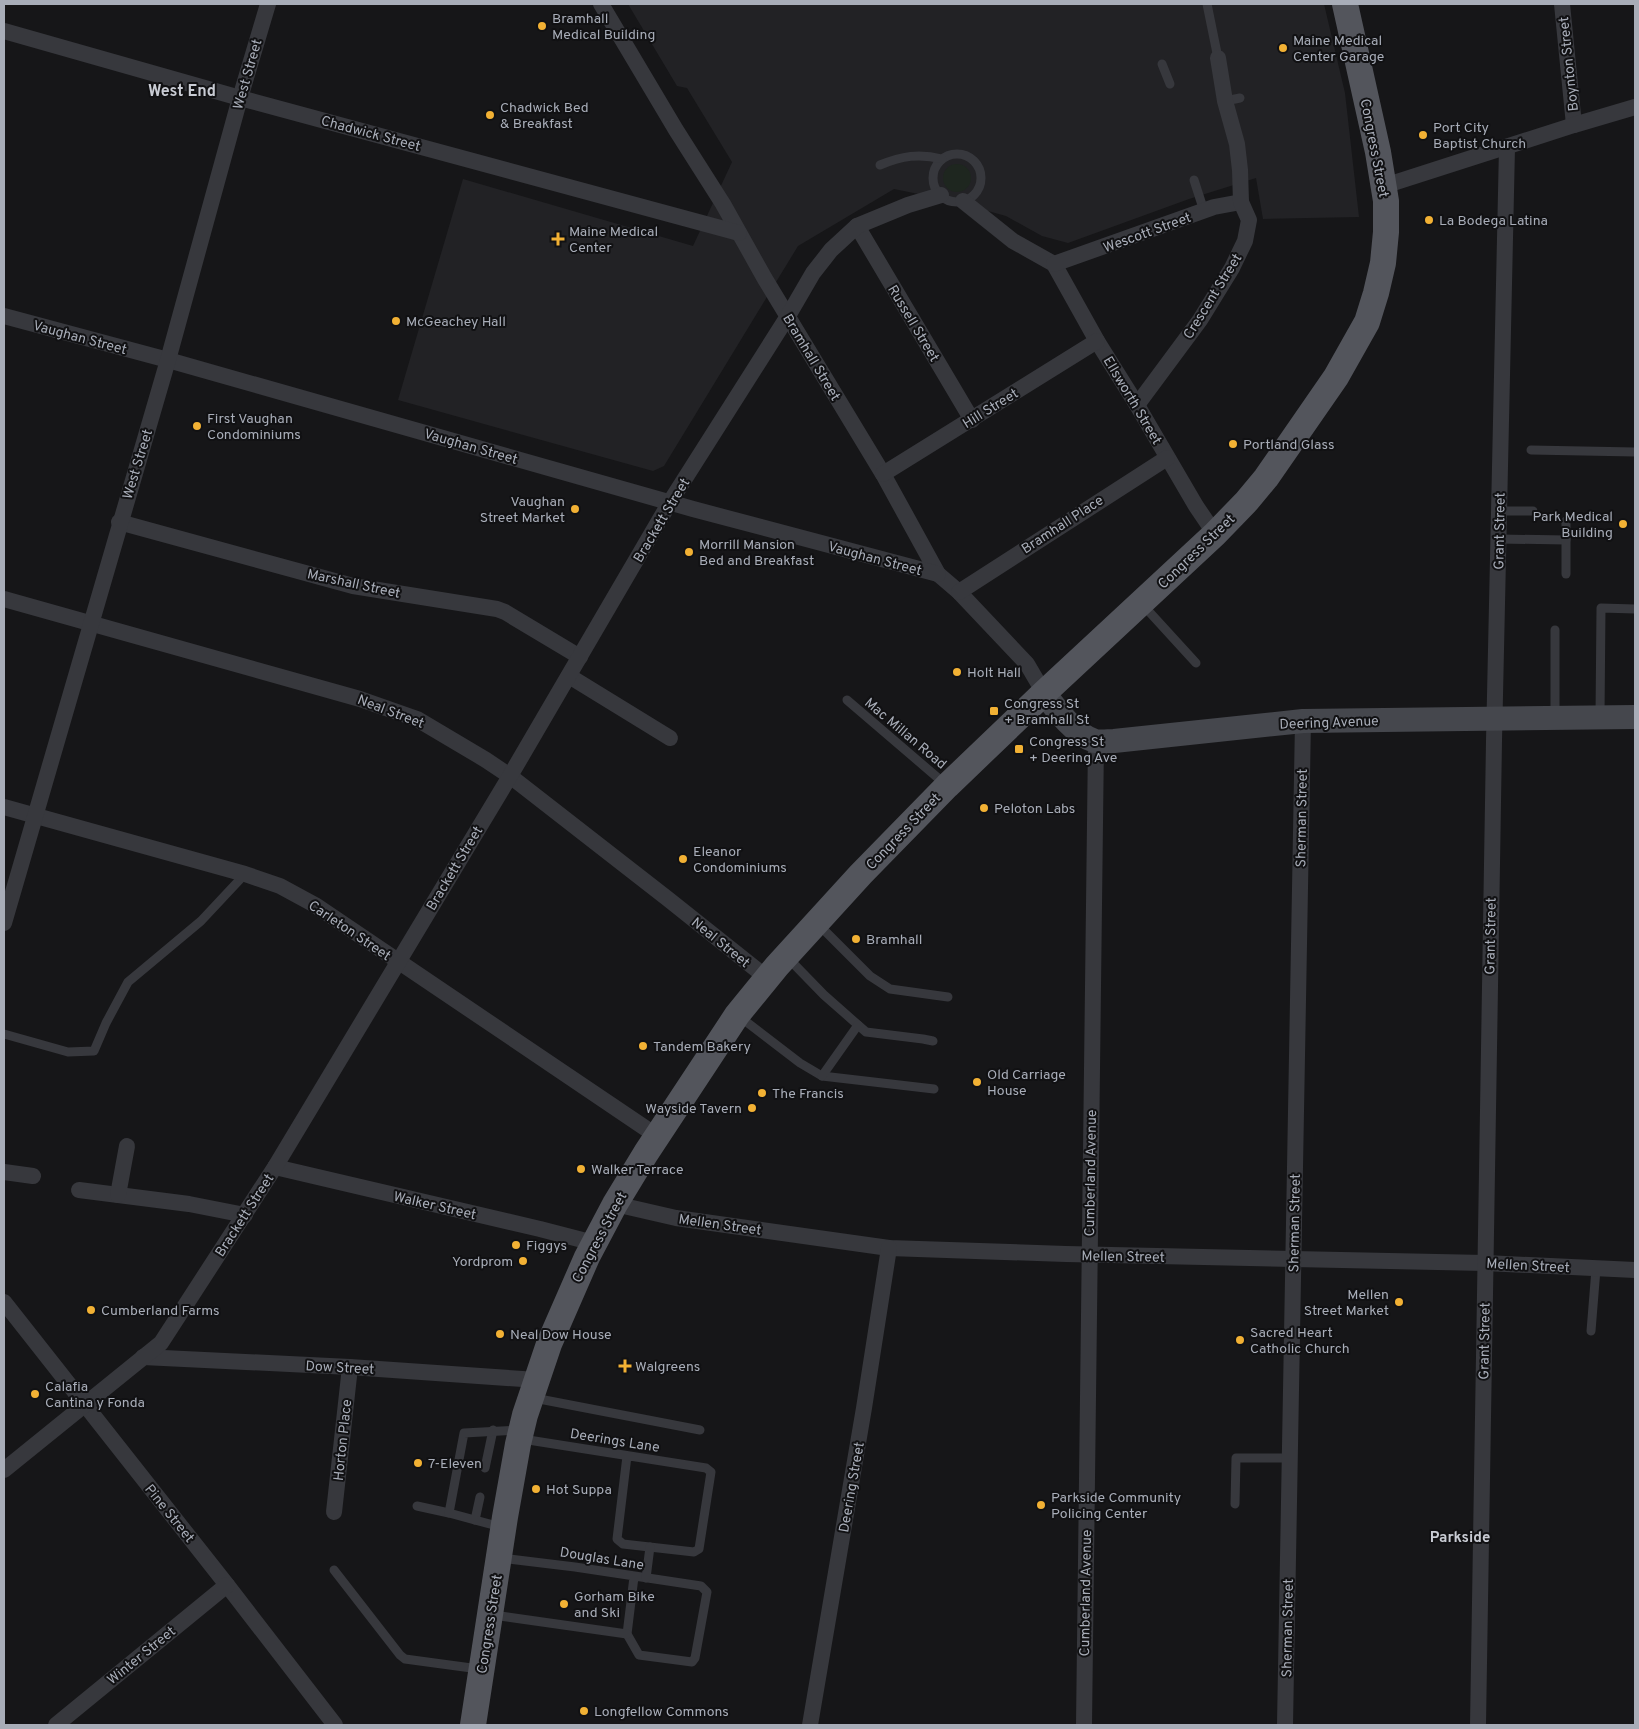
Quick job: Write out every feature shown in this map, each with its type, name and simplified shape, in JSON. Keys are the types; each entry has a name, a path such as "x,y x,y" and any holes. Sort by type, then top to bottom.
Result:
{"main road":[{"name":"Congress Street","path":"473,1725 503,1528 520,1434 534,1389 562,1313 594,1243 615,1204 657,1136 737,1015 767,978 861,874 947,786 1215,534 1246,502 1266,478 1336,377 1367,322 1383,263 1386,201 1345,4"},
{"path":"1044,693 1059,712 1083,735 1096,741"},
{"name":"Deering Avenue","path":"1096,741 1114,741 1303,721 1635,717"}],"street":[{"name":"West Street","path":"4,923 90,622 168,360 240,98 268,4"},
{"name":"Bramhall Street","path":"601,4 676,130 724,204 788,316 883,474 938,574 959,592 1027,664 1044,693"},
{"name":"Boynton Street","path":"1562,4 1574,125"},
{"name":"Chadwick Street","path":"4,31 240,98 740,233"},
{"name":"Crescent Street","path":"1137,405 1200,320 1241,250 1250,220 1241,202 1238,144 1233,100 1218,58"},
{"path":"1384,186 1574,125 1635,108"},
{"name":"Grant Street","path":"1478,1725 1494,718 1507,147"},
{"path":"857,226 908,205 941,195"},
{"path":"963,201 1014,241 1054,264"},
{"name":"Wescott Street","path":"1054,264 1204,211 1241,202"},
{"name":"Brackett Street","path":"4,1470 161,1343 275,1167 510,776 670,502 788,316 813,273 831,250 857,226"},
{"name":"Russell Street","path":"857,226 972,420"},
{"name":"Ellsworth Street","path":"1054,264 1097,341 1196,506 1215,534"},
{"name":"Vaughan Street","path":"4,316 168,360 670,502 938,574"},
{"name":"Hill Street","path":"883,474 1097,341"},
{"name":"Bramhall Place","path":"959,592 1167,458"},
{"name":"Marshall Street","path":"120,522 353,586 497,609 580,657"},
{"name":"Neal Street","path":"4,599 360,699 417,719 510,776 767,978"},
{"path":"569,676 670,738"},
{"name":"Sherman Street","path":"1285,1725 1303,721"},
{"name":"Cumberland Avenue","path":"1084,1725 1088,1255 1096,741"},
{"name":"Carleton Street","path":"4,807 245,874 280,886 315,905 657,1136"},
{"path":"118,1195 127,1146"},
{"name":"Walker Street","path":"275,1167 594,1243"},
{"path":"4,1172 34,1176"},
{"path":"79,1190 189,1204 245,1215"},
{"name":"Mellen Street","path":"615,1204 676,1218 889,1248 1088,1255 1485,1263 1635,1270"},
{"name":"Deering Street","path":"810,1725 889,1248"},
{"name":"Pine Street","path":"4,1302 335,1725"},
{"name":"Dow Street","path":"143,1357 350,1367 534,1389"},
{"name":"Horton Place","path":"334,1512 350,1367"},
{"name":"Winter Street","path":"56,1725 227,1585"}],"lane":[{"path":"1207,4 1218,58"},
{"path":"1162,64 1170,84"},
{"path":"880,165 898,158 927,155 942,159 956,154 963,155 970,158 979,170 980,184 971,197 963,201 948,200 936,189 933,181 934,173 942,159"},
{"path":"1194,180 1204,211"},
{"path":"1531,450 1635,452"},
{"path":"1499,511 1533,511"},
{"path":"1566,521 1566,574"},
{"path":"1499,540 1566,540"},
{"path":"1141,603 1196,663"},
{"path":"1600,717 1601,608 1635,608"},
{"path":"1555,630 1555,718"},
{"name":"Mac Millan Road","path":"847,700 947,786"},
{"path":"4,1034 68,1052 94,1051 106,1023 128,982 196,926 245,874"},
{"path":"817,923 870,976 890,989 948,997"},
{"path":"787,956 824,996 866,1032 932,1041"},
{"path":"737,1015 800,1063 822,1076 934,1089"},
{"path":"822,1076 858,1025"},
{"path":"1591,1331 1596,1269"},
{"path":"534,1389 700,1430"},
{"path":"485,1468 492,1430"},
{"name":"Deerings Lane","path":"449,1512 464,1433 492,1430 520,1434 627,1456 706,1468 711,1472 699,1549 694,1552 650,1547"},
{"path":"627,1456 617,1539 624,1544 650,1547 646,1578"},
{"path":"1235,1504 1236,1458 1290,1458"},
{"path":"475,1520 480,1497"},
{"path":"417,1506 449,1512 503,1528"},
{"name":"Douglas Lane","path":"499,1558 575,1567 701,1586 707,1592 695,1658 692,1662 638,1655 627,1634"},
{"path":"334,1570 394,1648 405,1658 482,1670"},
{"path":"490,1615 627,1634 634,1576"}],"shaded area":[{"name":"Maine Medical Center","path":"628,4 1324,4 1345,93 1359,217 1263,219 1256,178 1189,199 1068,243 1042,236 1006,216 948,200 894,189 798,246 664,466 653,471 398,400 463,179 693,246 732,162 687,88 677,86"},
{"path":"957,164 967,168 971,178 967,188 957,192 947,188 943,178 947,168"}],"place":[{"name":"Bramhall Medical Building","path":"542,26"},
{"name":"Maine Medical Center Garage","path":"1283,48"},
{"name":"Chadwick Bed & Breakfast","path":"490,115"},
{"name":"Port City Baptist Church","path":"1423,135"},
{"name":"La Bodega Latina","path":"1429,220"},
{"name":"Maine Medical Center","path":"558,239"},
{"name":"McGeachey Hall","path":"396,321"},
{"name":"First Vaughan Condominiums","path":"197,426"},
{"name":"Portland Glass","path":"1233,444"},
{"name":"Vaughan Street Market","path":"575,509"},
{"name":"Park Medical Building","path":"1623,524"},
{"name":"Morrill Mansion Bed and Breakfast","path":"689,552"},
{"name":"Holt Hall","path":"957,672"},
{"name":"Congress St + Bramhall St","path":"994,711"},
{"name":"Congress St + Deering Ave","path":"1019,749"},
{"name":"Peloton Labs","path":"984,808"},
{"name":"Eleanor Condominiums","path":"683,859"},
{"name":"Bramhall","path":"856,939"},
{"name":"Tandem Bakery","path":"643,1046"},
{"name":"Old Carriage House","path":"977,1082"},
{"name":"The Francis","path":"762,1093"},
{"name":"Wayside Tavern","path":"752,1108"},
{"name":"Walker Terrace","path":"581,1169"},
{"name":"Figgys","path":"516,1245"},
{"name":"Yordprom","path":"523,1261"},
{"name":"Mellen Street Market","path":"1399,1302"},
{"name":"Cumberland Farms","path":"91,1310"},
{"name":"Neal Dow House","path":"500,1334"},
{"name":"Sacred Heart Catholic Church","path":"1240,1340"},
{"name":"Walgreens","path":"625,1366"},
{"name":"Calafia Cantina y Fonda","path":"35,1394"},
{"name":"7-Eleven","path":"418,1463"},
{"name":"Hot Suppa","path":"536,1489"},
{"name":"Parkside Community Policing Center","path":"1041,1505"},
{"name":"Gorham Bike and Ski","path":"564,1604"},
{"name":"Longfellow Commons","path":"584,1711"}],"district":[{"name":"West End","path":"182,90"},
{"name":"Parkside","path":"1460,1537"}]}
